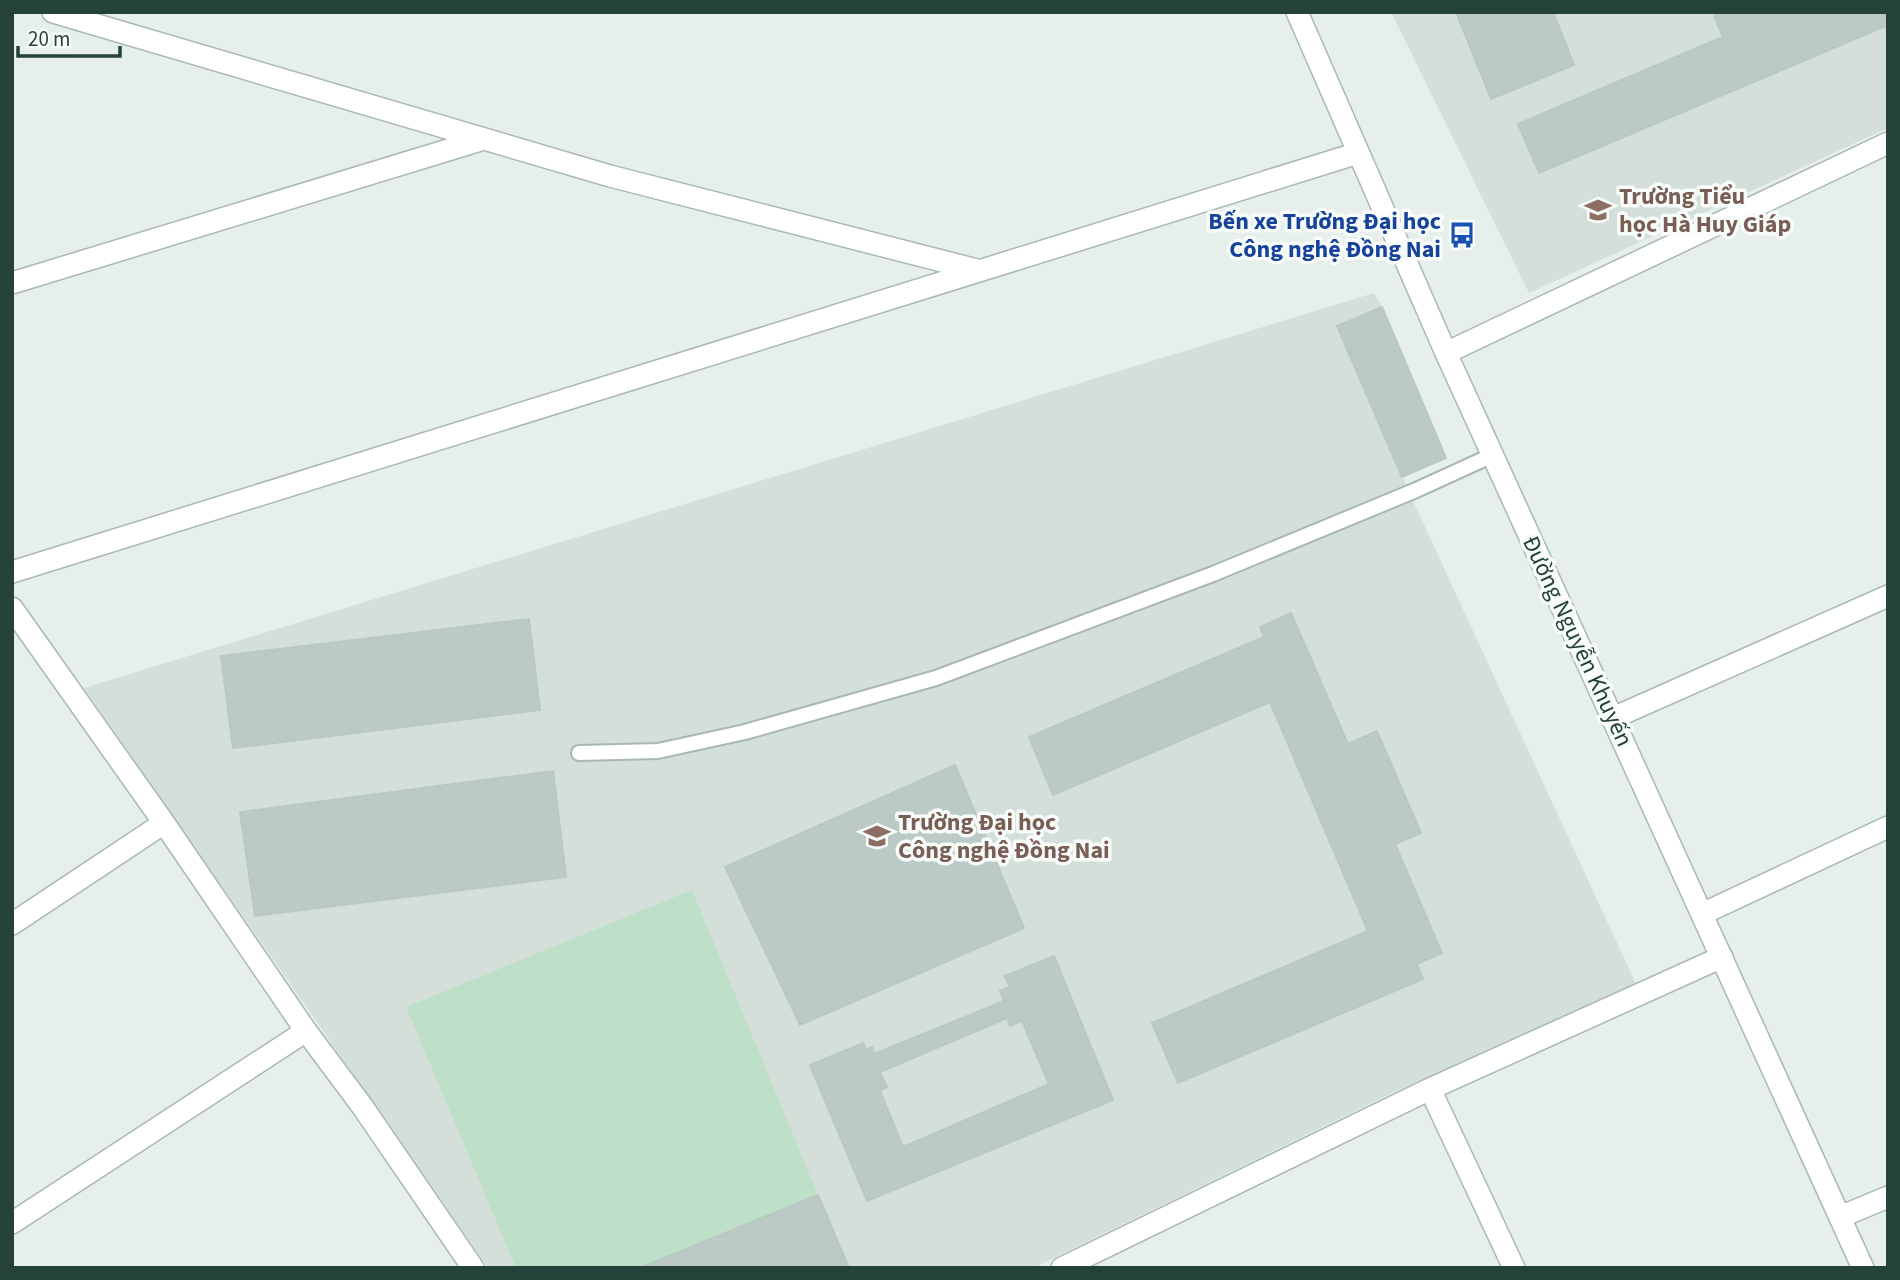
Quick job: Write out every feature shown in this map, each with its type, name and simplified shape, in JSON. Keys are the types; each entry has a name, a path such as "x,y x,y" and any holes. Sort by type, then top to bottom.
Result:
{"street":[{"path":"53,12 610,176 979,270"},
{"name":"Đường Nguyễn Khuyến","path":"1297,12 1446,353 1863,1268"},
{"path":"12,283 484,139"},
{"path":"1446,353 1888,143"},
{"path":"12,572 1358,153"},
{"path":"1613,718 1888,596"},
{"path":"12,608 164,823 306,1031 362,1106 469,1267"},
{"path":"12,924 164,823"},
{"path":"1702,914 1888,827"},
{"path":"1062,1268 1430,1089 1722,957"},
{"path":"12,1223 306,1031"},
{"path":"1430,1089 1514,1268"},
{"path":"1840,1217 1888,1198"}],"lane":[{"path":"579,753 670,749 746,732 936,678 1213,574 1414,491 1493,455"}],"shaded area":[{"name":"Trường Tiểu học Hà Huy Giáp","path":"1391,12 1888,12 1888,128 1529,293"},
{"name":"Trường Đại học Công nghệ Đồng Nai","path":"1374,293 1446,458 1402,477 1636,984 1388,1095 1033,1268 488,1268 84,688"}],"green space":[{"path":"692,890 818,1195 641,1268 516,1268 406,1007"}],"building":[{"path":"1456,12 1553,12 1574,65 1491,99"},
{"path":"1723,12 1888,12 1888,25 1539,173 1518,124 1723,37 1714,16"},
{"path":"1382,307 1446,458 1402,477 1337,326"},
{"path":"1291,613 1348,744 1377,731 1421,833 1395,844 1442,953 1417,964 1423,979 1178,1083 1152,1023 1368,931 1270,702 1053,795 1029,737 1264,637 1260,627"},
{"path":"529,619 540,710 233,748 221,656"},
{"path":"955,765 1024,928 800,1025 725,867"},
{"path":"553,771 566,877 255,916 240,812"},
{"path":"1054,956 1113,1100 867,1201 810,1065 863,1043 866,1050 872,1047 874,1054 1004,1001 1000,991 1010,987 1005,976","holes":["1007,1018 1010,1026 1022,1021 1049,1084 903,1147 880,1091 887,1087 880,1072"]},
{"path":"818,1195 849,1268 641,1268 659,1260"}],"place":[{"name":"Trường Tiểu học Hà Huy Giáp","path":"1598,210"},
{"name":"Bến xe Trường Đại học Công nghệ Đồng Nai","path":"1462,235"},
{"name":"Trường Đại học Công nghệ Đồng Nai","path":"877,836"}]}
